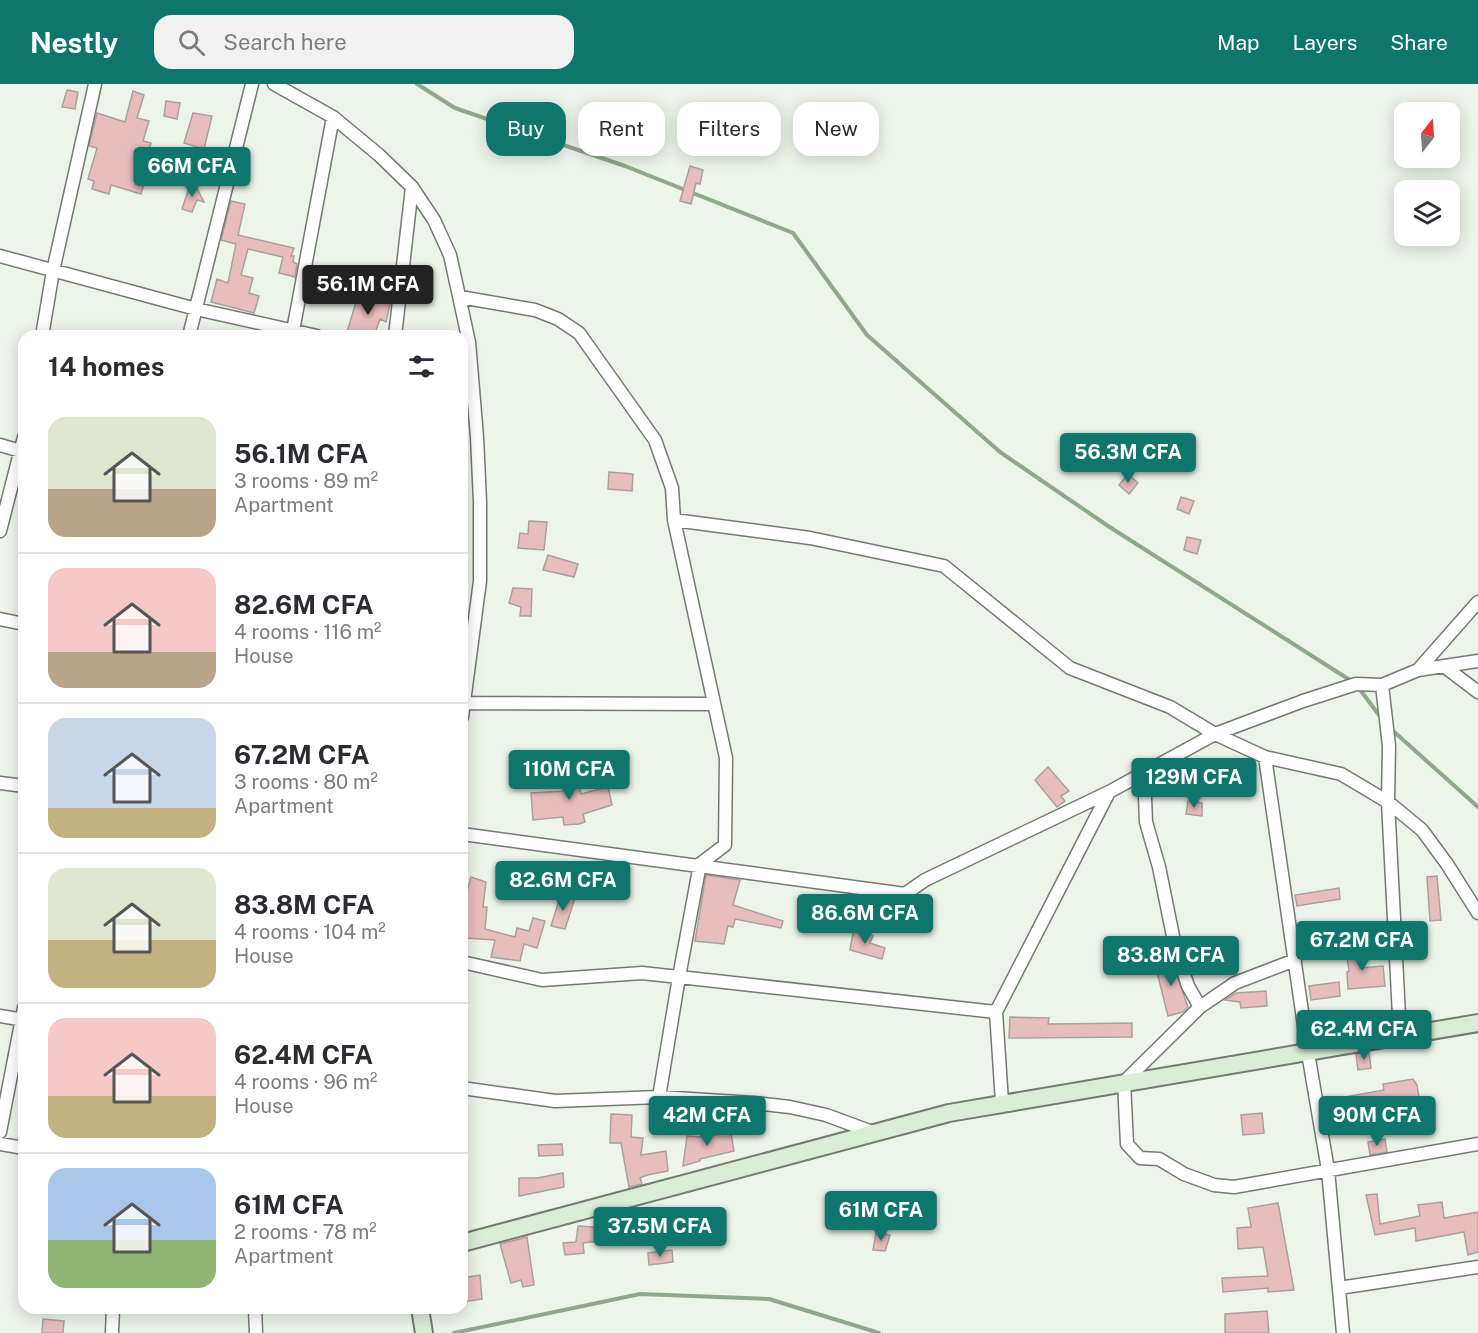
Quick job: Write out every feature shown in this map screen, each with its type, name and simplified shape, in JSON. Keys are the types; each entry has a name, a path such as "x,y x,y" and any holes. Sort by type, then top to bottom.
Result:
{"main road":[{"path":"468,1241 949,1113 1002,1102 1478,1023"},
{"path":"421,1314 424,1333"}],"street":[{"path":"43,330 53,271 95,84"},
{"path":"191,330 252,84"},
{"path":"274,84 333,117 379,155 412,187 434,220 450,255 460,297 464,330"},
{"path":"293,330 333,117"},
{"path":"396,330 412,187"},
{"path":"0,255 280,330"},
{"path":"460,297 535,310 558,319 579,333 655,440 672,489 674,520 726,758 724,845 700,864 659,1097"},
{"path":"468,366 477,437 480,581 468,667"},
{"path":"0,445 18,450"},
{"path":"0,531 18,468"},
{"path":"674,520 810,538 944,566 1070,668 1170,707 1215,735 1265,757 1341,774 1388,802 1422,830 1478,913"},
{"path":"1418,670 1478,602"},
{"path":"0,619 18,623"},
{"path":"468,835 700,864 905,894 926,880 1109,792 1215,735 1303,701 1356,684 1382,685 1418,670 1478,661"},
{"path":"1445,667 1478,692"},
{"path":"1382,685 1389,746 1388,802 1400,1035"},
{"path":"468,703 714,704"},
{"path":"1265,757 1308,1053 1328,1170 1343,1333"},
{"path":"1144,773 1146,822 1159,867 1175,946 1188,986 1200,1008"},
{"path":"0,783 18,785"},
{"path":"1002,1102 996,1012 1109,792"},
{"path":"1295,960 1235,983 1200,1008 1124,1082 1128,1144 1140,1158 1159,1159 1184,1174 1224,1187 1478,1143"},
{"path":"468,963 542,980 642,973 996,1012"},
{"path":"0,1016 18,1016"},
{"path":"0,1132 18,1041"},
{"path":"468,1089 555,1101 659,1097 790,1107 826,1115 875,1133"},
{"path":"0,1144 18,1147"},
{"path":"1339,1288 1478,1267"},
{"path":"112,1333 113,1314"},
{"path":"255,1314 256,1333"}],"building":[{"path":"67,90 78,92 75,109 62,107"},
{"path":"133,91 144,95 137,118 149,121 143,141 151,143 143,169 148,171 141,194 111,185 109,194 92,189 94,181 88,179 97,148 89,146 97,113 125,122"},
{"path":"166,101 180,103 177,119 164,116"},
{"path":"193,113 212,116 204,149 184,143"},
{"path":"690,166 703,170 700,184 696,183 691,204 680,201"},
{"path":"192,179 204,202 197,200 192,212 182,209"},
{"path":"231,201 245,204 238,235 294,248 291,256 294,256 293,262 297,264 295,277 279,273 283,257 248,249 241,275 253,278 249,293 259,296 254,313 211,302 217,279 228,283 236,244 221,240"},
{"path":"358,295 390,304 386,322 380,319 376,330 348,330"},
{"path":"609,472 633,474 632,491 608,489"},
{"path":"1128,474 1138,483 1129,494 1119,485"},
{"path":"1181,497 1194,501 1189,514 1177,509"},
{"path":"529,521 547,522 544,550 518,548 520,533 528,534"},
{"path":"1187,537 1201,540 1197,554 1184,550"},
{"path":"548,555 578,564 574,577 543,570"},
{"path":"513,588 532,589 531,616 520,616 521,607 509,603"},
{"path":"575,767 581,794 608,787 612,805 583,814 585,822 579,824 564,825 563,817 533,820 531,793 566,791 561,770"},
{"path":"1048,767 1069,791 1061,796 1065,801 1057,807 1035,780"},
{"path":"1188,801 1202,803 1202,816 1186,814"},
{"path":"706,875 740,880 733,905 783,921 781,928 735,919 733,927 728,926 724,944 695,941"},
{"path":"1437,876 1441,920 1430,921 1427,877"},
{"path":"471,877 486,882 483,907 487,907 485,929 515,937 517,928 529,931 533,918 545,921 537,948 524,944 520,961 491,957 495,940 468,938 468,888"},
{"path":"1339,888 1340,899 1297,906 1295,895"},
{"path":"561,894 575,898 565,929 551,926"},
{"path":"854,927 873,936 870,943 885,948 882,959 850,950"},
{"path":"1356,943 1360,968 1383,966 1385,986 1348,989 1347,972 1349,971 1345,944"},
{"path":"1170,956 1188,1007 1183,1012 1168,1016 1154,960"},
{"path":"1339,982 1340,996 1311,1000 1309,986"},
{"path":"1266,991 1267,1006 1241,1008 1240,1002 1225,1000 1236,993"},
{"path":"1010,1017 1049,1018 1048,1024 1132,1023 1132,1037 1009,1038"},
{"path":"1369,1052 1371,1068 1358,1070 1356,1054"},
{"path":"1413,1079 1417,1085 1420,1103 1410,1105 1411,1112 1397,1114 1395,1100 1375,1101 1375,1117 1364,1118 1363,1105 1341,1109 1339,1098 1384,1090 1383,1084"},
{"path":"1262,1113 1264,1133 1243,1135 1241,1115"},
{"path":"611,1114 632,1115 631,1137 643,1138 641,1155 666,1151 668,1171 647,1175 640,1178 642,1184 629,1187 621,1143 610,1143"},
{"path":"731,1133 734,1151 700,1159 700,1161 683,1166 687,1136 702,1137"},
{"path":"1385,1139 1387,1152 1370,1155 1368,1142"},
{"path":"562,1144 563,1155 539,1156 538,1145"},
{"path":"563,1173 564,1187 519,1196 519,1178 537,1178"},
{"path":"1377,1194 1380,1224 1420,1216 1418,1205 1442,1202 1444,1218 1478,1212 1478,1252 1468,1255 1464,1232 1416,1241 1415,1228 1375,1235 1366,1195"},
{"path":"1278,1203 1294,1290 1268,1292 1268,1288 1223,1292 1222,1278 1268,1276 1263,1247 1238,1249 1237,1228 1251,1227 1248,1208"},
{"path":"578,1226 607,1228 608,1240 583,1243 584,1253 565,1255 563,1243 576,1242"},
{"path":"876,1233 890,1235 885,1251 873,1250"},
{"path":"527,1237 534,1285 523,1287 521,1280 511,1283 500,1244"},
{"path":"672,1250 673,1262 649,1265 648,1253"},
{"path":"480,1275 482,1299 468,1301 468,1277"},
{"path":"1267,1311 1269,1333 1225,1333 1225,1314"},
{"path":"43,1319 64,1321 63,1333 42,1333"}],"waterway":[{"path":"417,84 455,108 625,166 793,233 867,335 1000,452 1108,526 1353,682"},
{"path":"1358,687 1382,719"},
{"path":"1391,729 1478,807"},
{"path":"454,1333 640,1294 769,1299 879,1333"}]}
